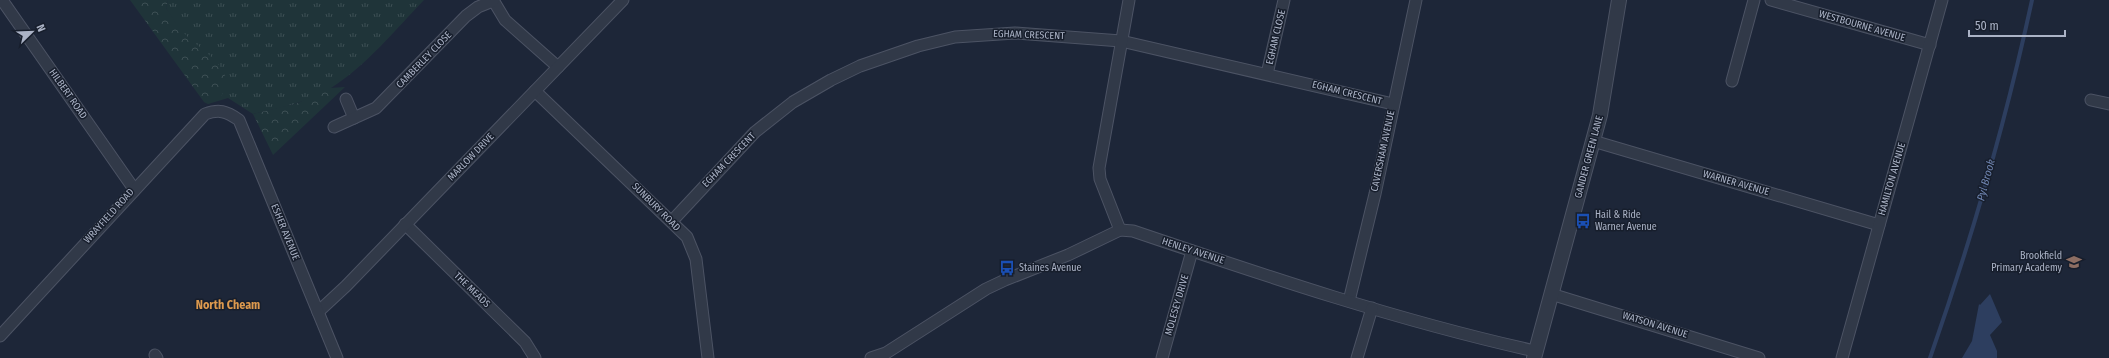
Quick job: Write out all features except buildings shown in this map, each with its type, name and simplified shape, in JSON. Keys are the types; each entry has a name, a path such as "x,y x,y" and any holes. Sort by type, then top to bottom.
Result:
{"street":[{"name":"HILBERT ROAD","path":"2,0 134,189"},
{"name":"CAMBERLEY CLOSE","path":"334,127 376,108 466,16 478,7 493,0 498,12 514,30 558,67"},
{"name":"MARLOW DRIVE","path":"318,312 346,286 624,0"},
{"path":"871,358 886,352 986,290 1005,280 1074,252 1120,230 1100,179 1099,168 1129,0"},
{"name":"EGHAM CLOSE","path":"1267,74 1284,0"},
{"name":"CAVERSHAM AVENUE","path":"1349,301 1375,194 1416,0"},
{"name":"GANDER GREEN LANE","path":"1535,355 1603,102 1619,0"},
{"path":"1732,81 1754,0"},
{"name":"WESTBOURNE AVENUE","path":"1771,0 1930,45"},
{"name":"HAMILTON AVENUE","path":"1842,358 1942,0"},
{"name":"EGHAM CRESCENT","path":"672,221 764,123 793,102 831,80 860,66 922,44 963,36 1015,33 1121,41 1393,104"},
{"name":"SUNBURY ROAD","path":"536,91 687,237 696,259 708,358"},
{"path":"346,99 354,118"},
{"path":"2091,100 2109,104"},
{"name":"WRAYFIELD ROAD","path":"1,331 204,114 215,111 226,111"},
{"name":"ESHER AVENUE","path":"226,111 239,120 337,358"},
{"name":"WARNER AVENUE","path":"1593,141 1879,225"},
{"name":"THE MEADS","path":"405,224 525,342 535,358"},
{"name":"HENLEY AVENUE","path":"1120,230 1134,231 1349,301 1535,355"},
{"name":"MOLESEY DRIVE","path":"1162,358 1192,251"},
{"name":"WATSON AVENUE","path":"1551,294 1759,358"},
{"path":"1357,358 1372,308"}],"green space":[{"path":"130,0 168,0 166,8 179,27 222,69 226,78 226,87 221,96 208,104 204,102"},
{"path":"168,0 424,0 369,58 331,88 303,101 253,114 228,98 208,104 214,84 166,8"},
{"path":"345,87 273,155 253,114 298,103 330,88"}],"water":[{"path":"1990,294 2002,322 1990,335 1997,351 1997,358 1962,358 1972,341 1979,304 1980,305"}],"waterway":[{"name":"Pyl Brook","path":"1930,358 1960,270 1987,180 2011,91 2032,0"}],"place":[{"name":"Hail & Ride Warner Avenue","path":"1583,221"},
{"name":"Brookfield Primary Academy","path":"2074,262"},
{"name":"Staines Avenue","path":"1007,268"}],"district":[{"name":"North Cheam","path":"228,305"}]}
